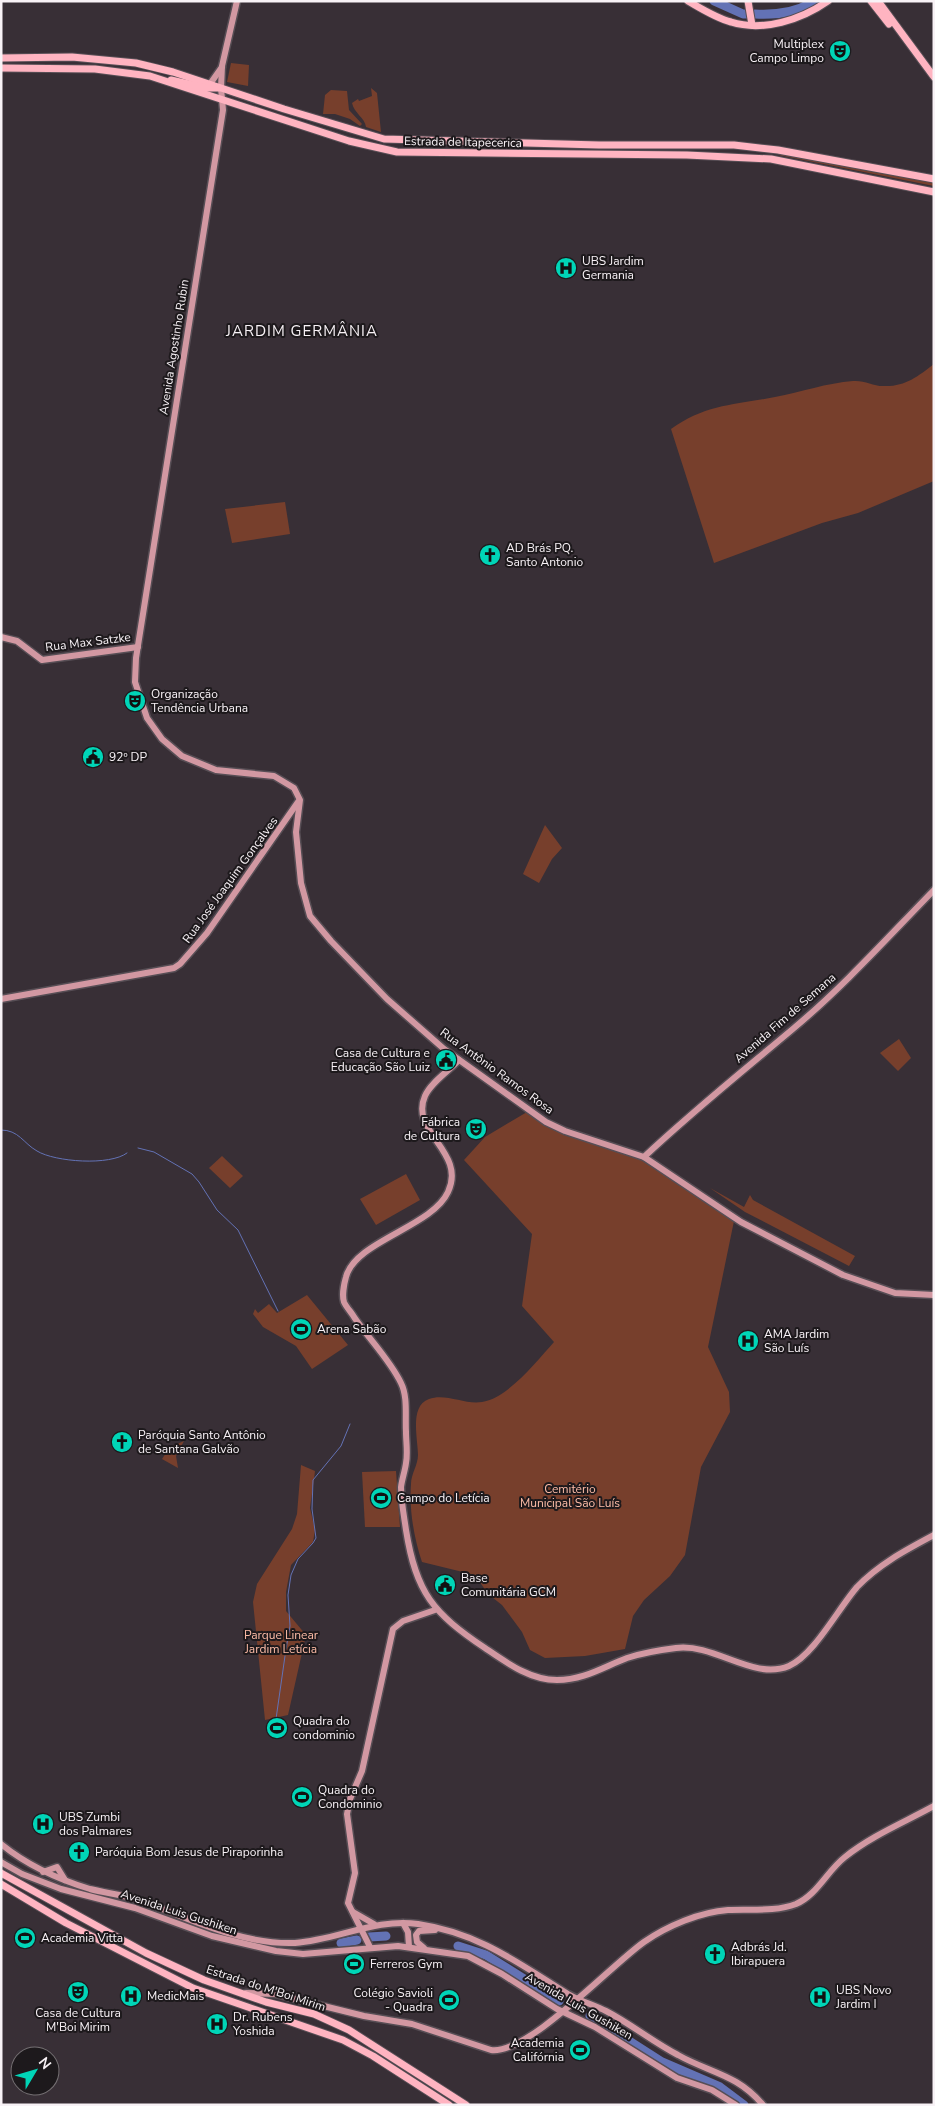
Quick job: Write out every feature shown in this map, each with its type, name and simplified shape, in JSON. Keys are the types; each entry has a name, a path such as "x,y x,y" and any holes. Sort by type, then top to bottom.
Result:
{"main road":[{"path":"210,84 222,66 237,1"},
{"path":"688,1 731,23 752,25 767,25 792,20 826,2"},
{"path":"748,1 752,25"},
{"path":"871,1 905,44 912,50"},
{"path":"878,1 912,50 934,77"},
{"name":"Estrada de Itapecerica","path":"1,58 104,59 156,67 284,109 384,139 447,142 710,144 769,148 934,179"},
{"name":"Avenida Agostinho Rubin","path":"222,66 222,117 135,674 137,691 147,718 162,739 182,756 204,766 228,772 263,774 283,780 294,788 300,800"},
{"name":"Estrada de Itapecerica","path":"1,68 125,72 161,80 349,141 397,152 596,156 687,155 770,159 934,192"},
{"path":"161,80 181,81 211,89 221,88"},
{"path":"222,100 235,98 262,107 284,109"},
{"path":"596,156 608,149 639,150 665,145"},
{"name":"Rua Max Satzke","path":"1,637 17,641 42,660 138,647"},
{"name":"Rua Antônio Ramos Rosa","path":"300,800 296,832 297,853 301,883 310,916 331,942 387,999 459,1060 556,1127 644,1157 741,1222 847,1278 878,1289 934,1295"},
{"name":"Rua José Joaquim Gonçalves","path":"1,999 174,968 193,952 300,800"},
{"name":"Avenida Fim de Semana","path":"644,1157 700,1104 794,1028 862,966 934,890"},
{"path":"459,1060 429,1090 422,1106 428,1127 450,1161 452,1180 449,1191 438,1205 355,1260 346,1276 344,1301 395,1374 403,1389 407,1456 401,1491 411,1564 418,1581 435,1610 459,1630 506,1662 521,1671 542,1678 558,1680 589,1675 628,1658 689,1647 704,1648 761,1669 774,1670 787,1667 800,1660 810,1651 845,1602 879,1567 934,1536"},
{"name":"Rua Antônio Ramos Rosa","path":"890,1290 934,1291"},
{"path":"370,1947 350,1910 348,1899 355,1873 346,1814 362,1770 393,1629 403,1621 435,1610"},
{"path":"240,1994 275,1994 347,2012 419,2025 497,2050 515,2044 563,2012 644,1942 672,1927 714,1912 778,1908 802,1901 843,1858 934,1806"},
{"name":"Avenida Luis Gushiken","path":"1,1844 42,1871 57,1867 66,1881 138,1900 202,1925 269,1941 304,1942 359,1928 403,1922 444,1929 475,1939 494,1948 577,1998 607,2012 677,2054 730,2078 746,2088 763,2105"},
{"name":"Avenida Luis Gushiken","path":"1,1862 22,1874 61,1889 135,1908 191,1929 245,1944 303,1954 370,1947 409,1947 459,1954 484,1963 563,2012 595,2027 677,2078 712,2090 736,2105"},
{"name":"Estrada do M'Boi Mirim","path":"1,1873 146,1953 240,1994 314,2014 349,2030 466,2105"},
{"name":"Estrada do M'Boi Mirim","path":"1,1884 66,1923 137,1961 198,1990 258,2012 300,2023 344,2040 373,2056 449,2105"},
{"path":"350,1910 375,1925"},
{"path":"403,1922 408,1932 409,1947"},
{"path":"430,1950 419,1945 416,1935 422,1930 444,1929"},
{"path":"258,2012 275,1994"}],"green space":[{"path":"231,63 249,65 248,86 227,82"},
{"path":"371,88 377,93 381,132 366,127 352,103 358,99 359,101 372,96"},
{"path":"331,90 347,91 349,110 362,124 360,126 350,119 335,114 323,114 325,95"},
{"path":"783,154 934,183 934,186 778,155"},
{"path":"934,364 934,481 858,513 822,523 714,563 671,429 709,410 843,382 857,381 879,386 898,385 916,377"},
{"path":"285,502 290,534 232,543 225,509"},
{"path":"545,825 562,848 552,859 539,883 523,874"},
{"path":"899,1039 911,1058 898,1071 880,1053"},
{"name":"Cemitério Municipal São Luís","path":"527,1112 564,1135 637,1157 734,1221 708,1347 729,1392 730,1412 701,1467 685,1555 670,1576 644,1600 633,1616 625,1649 585,1656 545,1658 530,1650 522,1632 502,1605 488,1594 475,1575 422,1562 414,1534 411,1514 411,1480 418,1455 416,1424 419,1408 423,1403 429,1399 442,1397 469,1402 482,1402 492,1399 502,1394 521,1378 554,1342 522,1306 532,1234 464,1160 485,1137"},
{"path":"222,1156 243,1176 230,1188 209,1168"},
{"path":"406,1174 420,1200 376,1225 360,1199"},
{"path":"710,1188 744,1207 750,1195 753,1200 855,1256 849,1266 745,1212"},
{"name":"Arena Sabão","path":"307,1295 348,1345 312,1369 296,1346 263,1327 253,1314 255,1309 258,1313 269,1304 277,1313"},
{"path":"184,1441 176,1456 178,1468 162,1459 170,1447"},
{"name":"Parque Linear Jardim Letícia","path":"301,1465 315,1471 310,1508 315,1530 313,1542 291,1565 286,1592 286,1611 306,1635 288,1715 265,1720 253,1602 257,1584 292,1529 297,1514"},
{"name":"Campo do Letícia","path":"396,1471 400,1527 365,1527 362,1472"}],"waterway":[{"path":"714,1 743,14 750,14"},
{"path":"755,14 786,12 814,1"},
{"path":"1,1130 12,1132 37,1151 56,1158 96,1161 108,1160 127,1153"},
{"path":"138,1148 154,1152 192,1174 199,1182 217,1210 238,1230 278,1311"},
{"path":"286,1649 290,1626 288,1595 291,1575 298,1559 316,1538 312,1509 313,1480 341,1446 350,1424"},
{"path":"276,1719 285,1656"},
{"path":"369,1937 386,1936"},
{"path":"341,1943 357,1940"},
{"path":"458,1946 486,1955 559,2001"},
{"path":"590,2016 662,2062 720,2087 744,2105"}],"place":[{"name":"Multiplex Campo Limpo","path":"840,51"},
{"name":"UBS Jardim Germania","path":"566,268"},
{"name":"AD Brás PQ. Santo Antonio","path":"490,555"},
{"name":"Organização Tendência Urbana","path":"135,701"},
{"name":"92º DP","path":"93,757"},
{"name":"Casa de Cultura e Educação São Luiz","path":"446,1060"},
{"name":"Fábrica de Cultura","path":"476,1129"},
{"name":"Arena Sabão","path":"301,1329"},
{"name":"AMA Jardim São Luís","path":"748,1341"},
{"name":"Paróquia Santo Antônio de Santana Galvão","path":"122,1442"},
{"name":"Campo do Letícia","path":"381,1498"},
{"name":"Base Comunitária GCM","path":"445,1585"},
{"name":"Quadra do condominio","path":"277,1728"},
{"name":"Quadra do Condominio","path":"302,1797"},
{"name":"UBS Zumbi dos Palmares","path":"43,1824"},
{"name":"Paróquia Bom Jesus de Piraporinha","path":"79,1852"},
{"name":"Academia Vitta","path":"25,1938"},
{"name":"Adbrás Jd. Ibirapuera","path":"715,1954"},
{"name":"Ferreros Gym","path":"354,1964"},
{"name":"Casa de Cultura M'Boi Mirim","path":"78,1992"},
{"name":"MedicMais","path":"131,1996"},
{"name":"UBS Novo Jardim I","path":"820,1997"},
{"name":"Colégio Savioli - Quadra","path":"449,2000"},
{"name":"Dr. Rubens Yoshida","path":"217,2024"},
{"name":"Academia Califórnia","path":"580,2050"}],"district":[{"name":"JARDIM GERMÂNIA","path":"302,331"}]}
